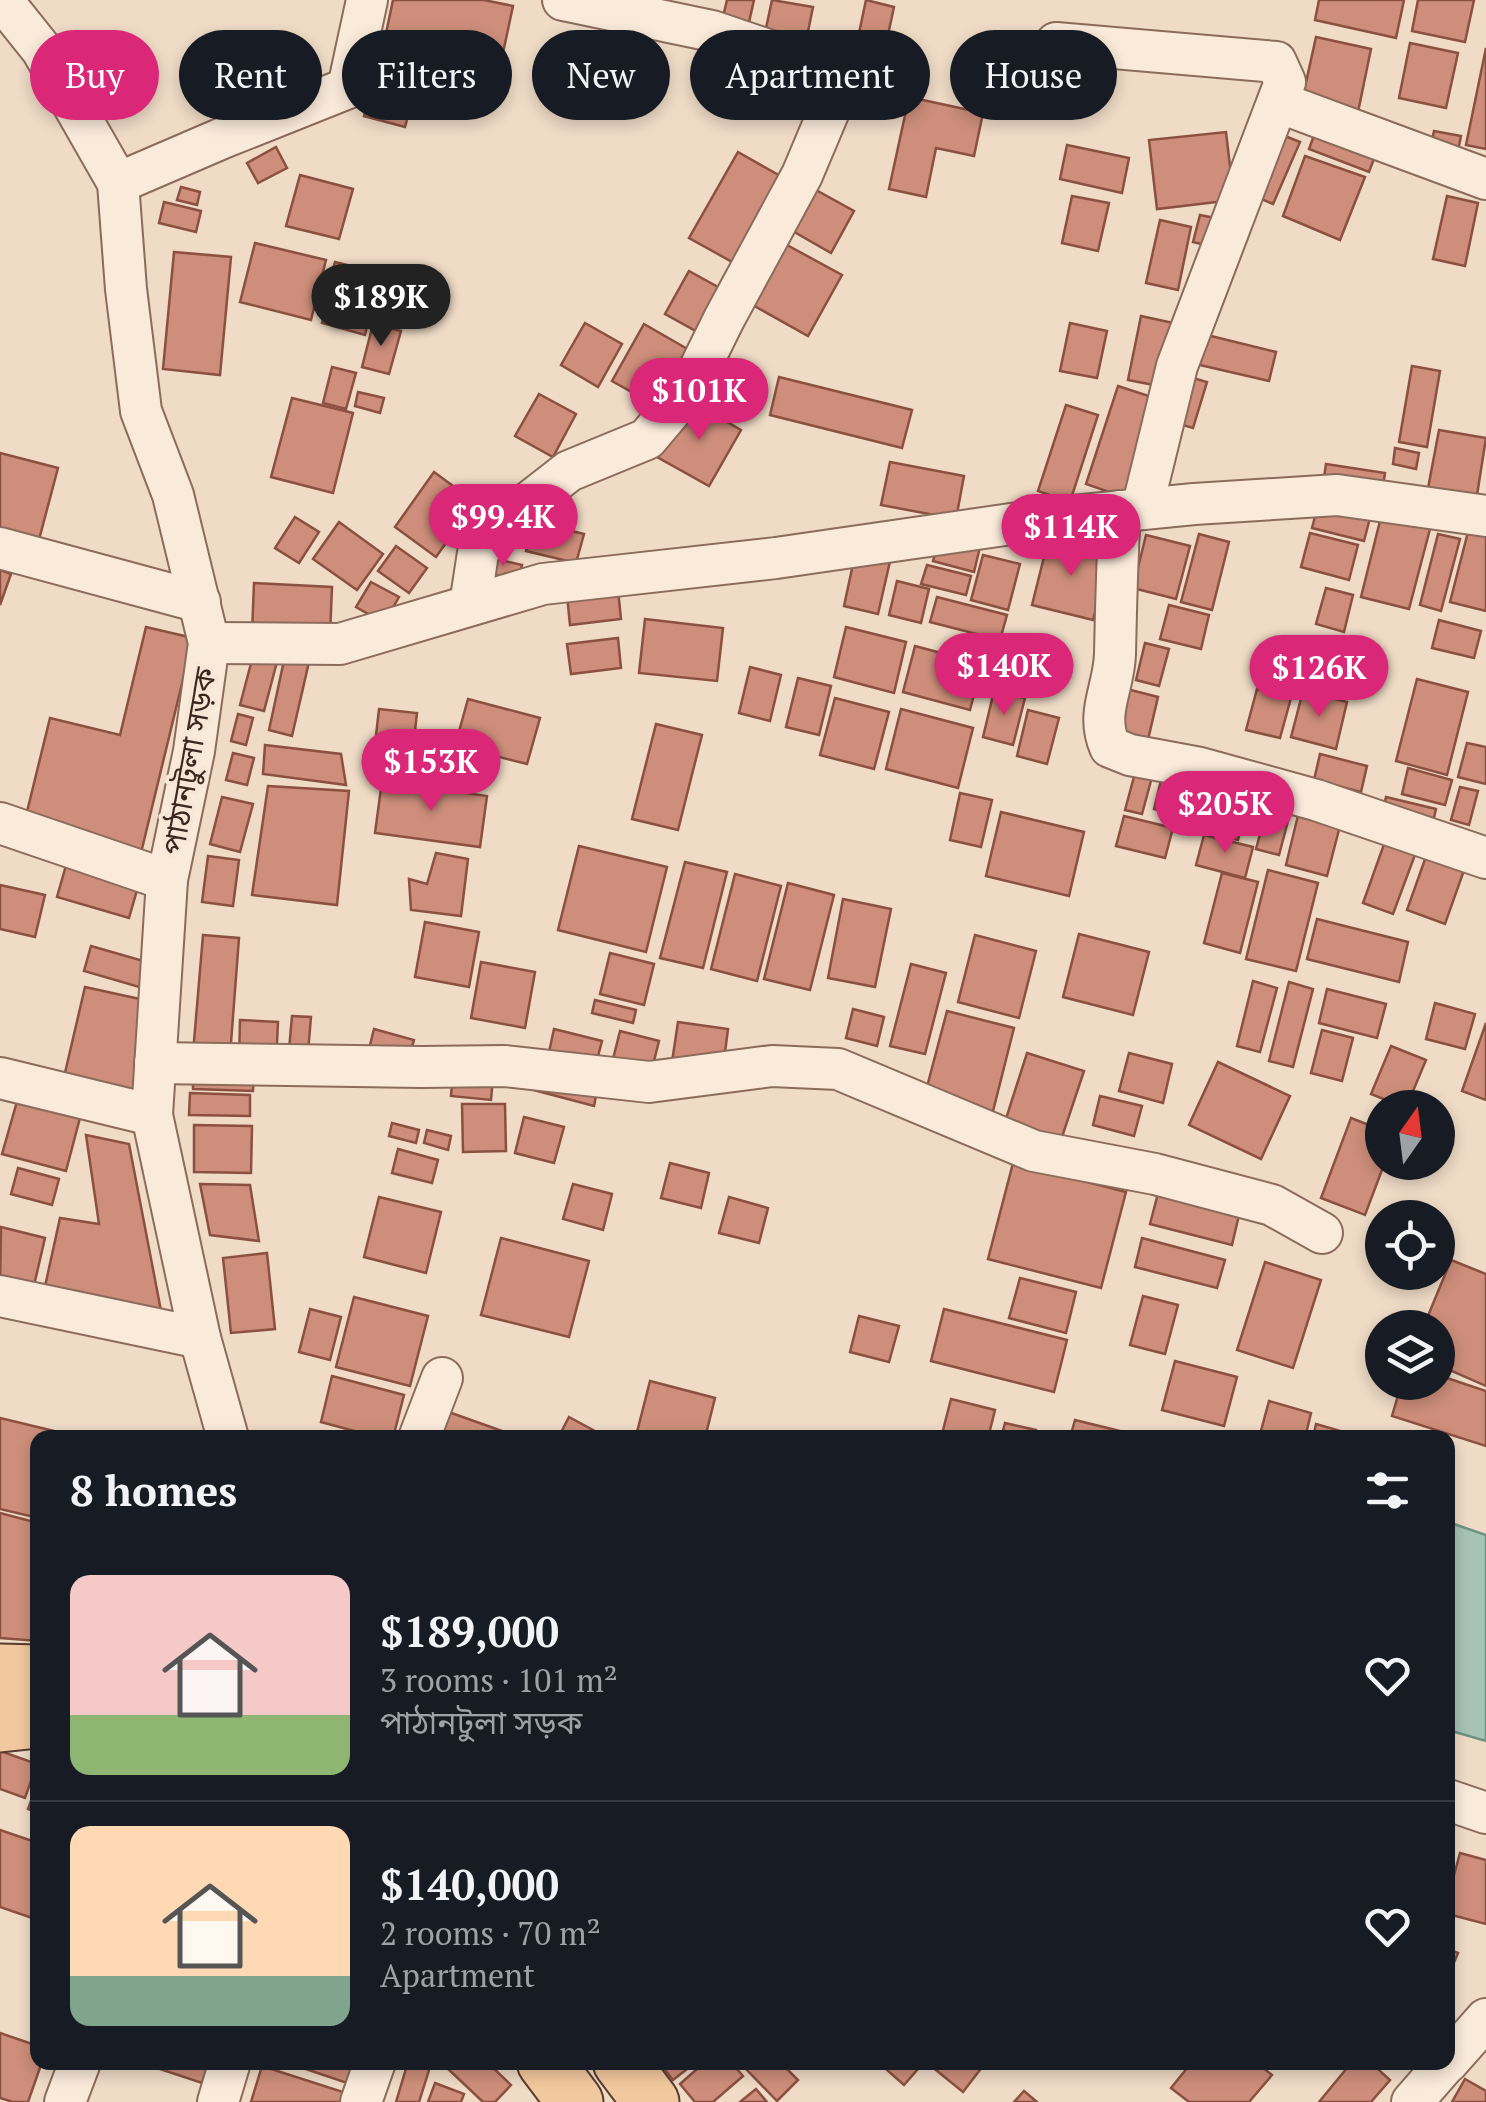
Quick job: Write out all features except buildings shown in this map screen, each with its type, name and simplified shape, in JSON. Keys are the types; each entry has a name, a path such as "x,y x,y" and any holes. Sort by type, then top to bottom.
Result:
{"main road":[{"path":"0,1672 30,1673"},
{"path":"0,1724 30,1721"},
{"path":"551,2070 575,2102"},
{"path":"627,2070 651,2102"}],"street":[{"name":"পাঠানটুলা সড়ক","path":"2,0 42,50 118,183 141,411 173,495 209,643 194,752 167,880 152,1115 200,1338 226,1430"},
{"path":"118,183 348,88 367,0"},
{"path":"470,606 478,553 491,532 569,470 647,439 690,388 802,176 842,80 712,31 563,0"},
{"path":"1117,48 1276,62 1286,82 1177,366 1131,510 1114,611 1115,659 1102,730 1110,747 1130,755 1200,768 1316,800 1486,858"},
{"path":"1278,102 1486,179"},
{"path":"209,643 340,644 544,584 776,558 1131,510 1337,495 1486,516"},
{"path":"0,548 200,602"},
{"path":"0,823 167,880"},
{"path":"155,1063 505,1066 650,1082 772,1066 838,1068 1034,1151 1155,1174 1272,1205 1322,1233"},
{"path":"0,1078 152,1115"},
{"path":"0,1296 200,1338"},
{"path":"422,1430 442,1378"},
{"path":"1455,1802 1486,1813"},
{"path":"1455,2053 1486,2019"},
{"path":"65,2102 77,2070"},
{"path":"218,2102 228,2070"},
{"path":"362,2102 372,2070"},
{"path":"1412,2102 1440,2070"}],"shaded area":[{"path":"1455,1524 1486,1535 1486,1741 1455,1732"}]}
